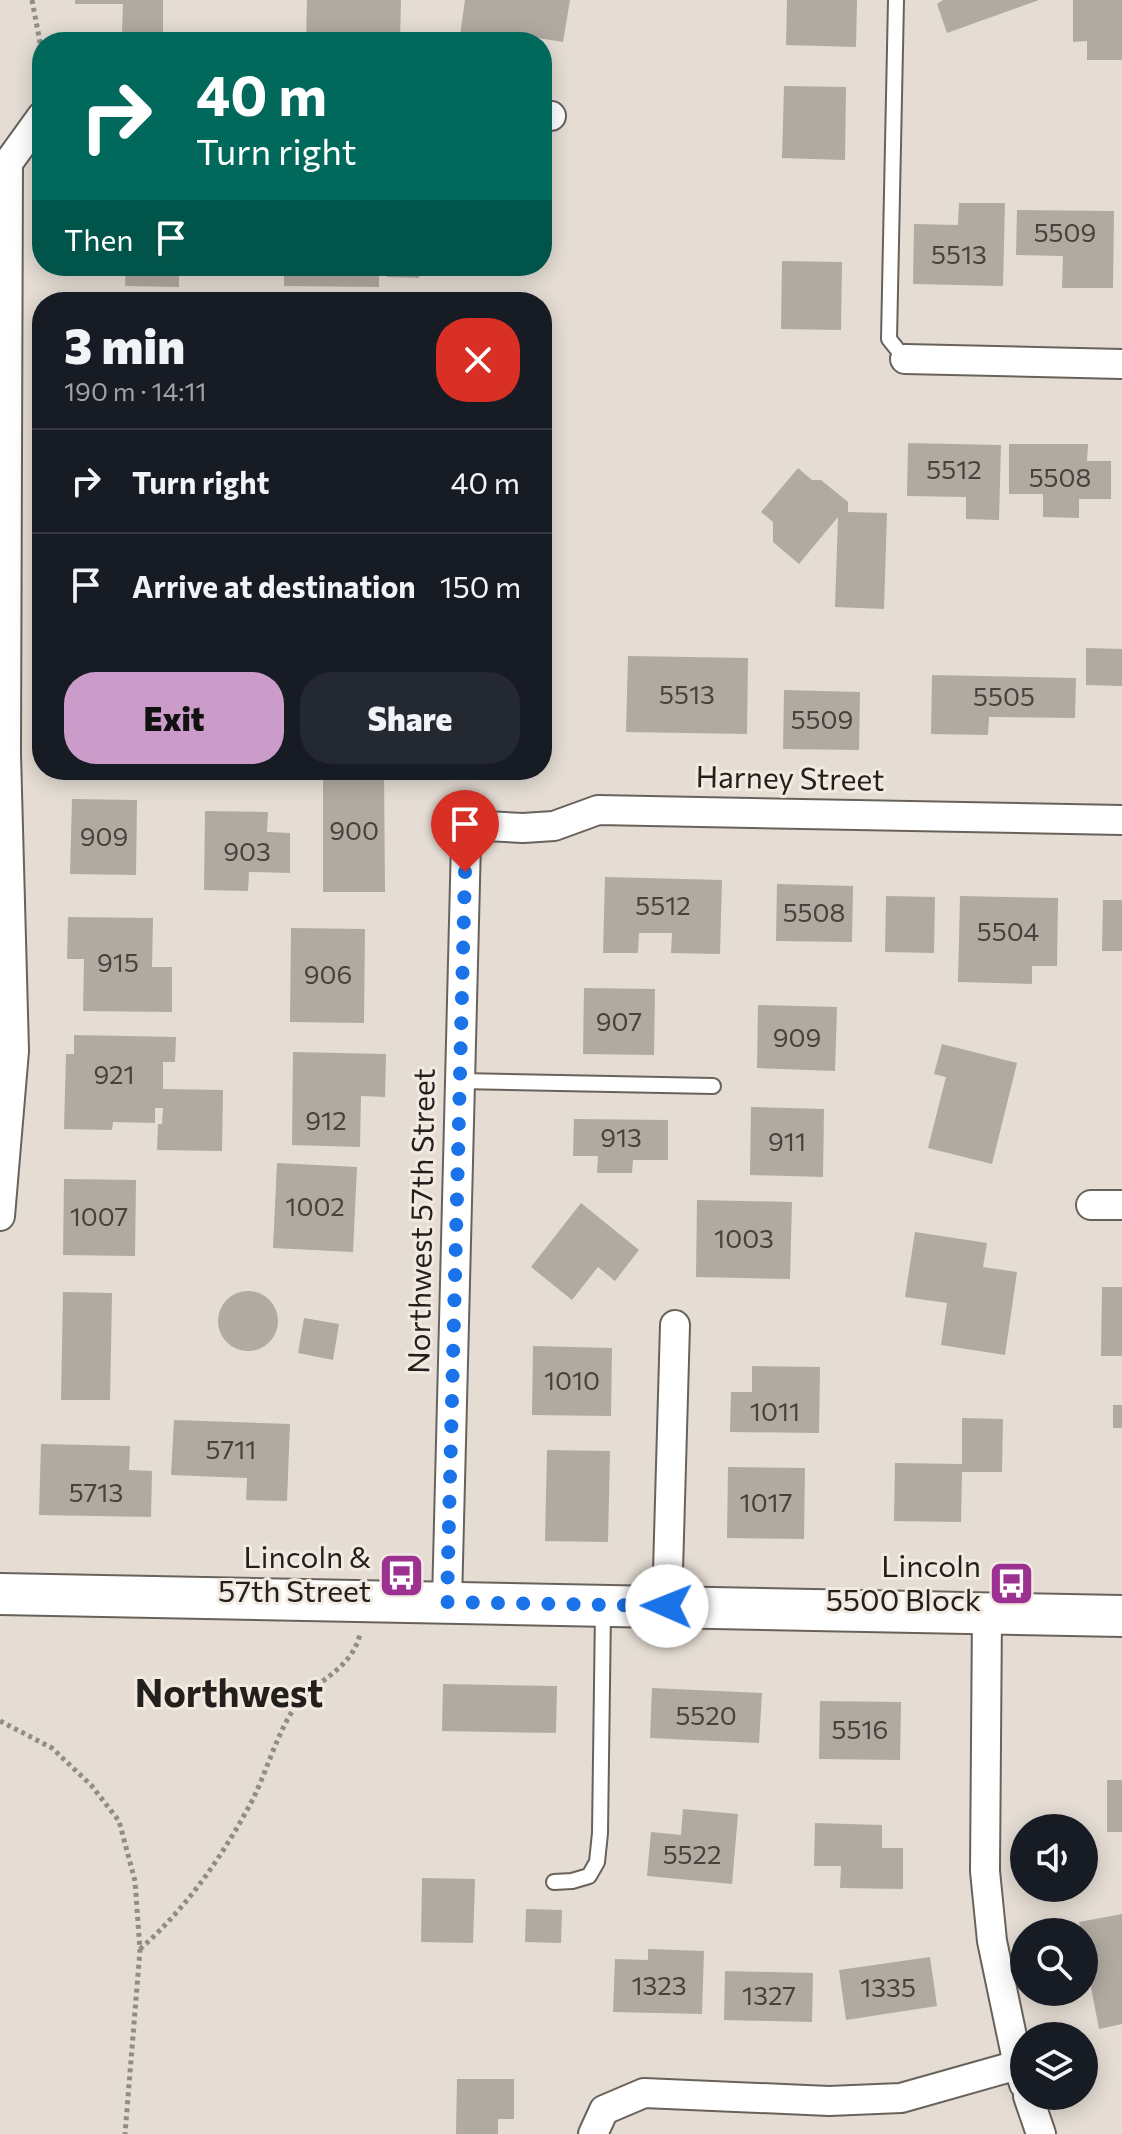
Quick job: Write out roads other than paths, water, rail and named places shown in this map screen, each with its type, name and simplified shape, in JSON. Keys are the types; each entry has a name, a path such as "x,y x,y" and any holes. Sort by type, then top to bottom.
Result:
{"street":[{"path":"0,1216 14,1051 6,754 8,163 32,130"},
{"path":"905,359 1122,364"},
{"name":"Harney Street","path":"466,842 484,826 554,826 598,810 1122,820"},
{"name":"Northwest 57th Street","path":"447,1602 466,842"},
{"path":"1091,1205 1122,1205"},
{"path":"667,1606 675,1325"},
{"path":"0,1594 1122,1616"},
{"path":"987,1613 985,1871 992,1941 1010,2024"},
{"path":"593,2134 604,2110 644,2093 829,2101 901,2098 1010,2076"},
{"path":"1033,2110 1041,2134"}],"lane":[{"path":"896,0 889,339 905,359"},
{"path":"460,1081 713,1086"},
{"path":"554,1882 589,1876 597,1862 603,1605"}],"place":[{"name":"Lincoln & 57th Street","path":"402,1575"},
{"name":"Lincoln 5500 Block","path":"1012,1584"}],"district":[{"name":"Northwest","path":"229,1694"}]}
